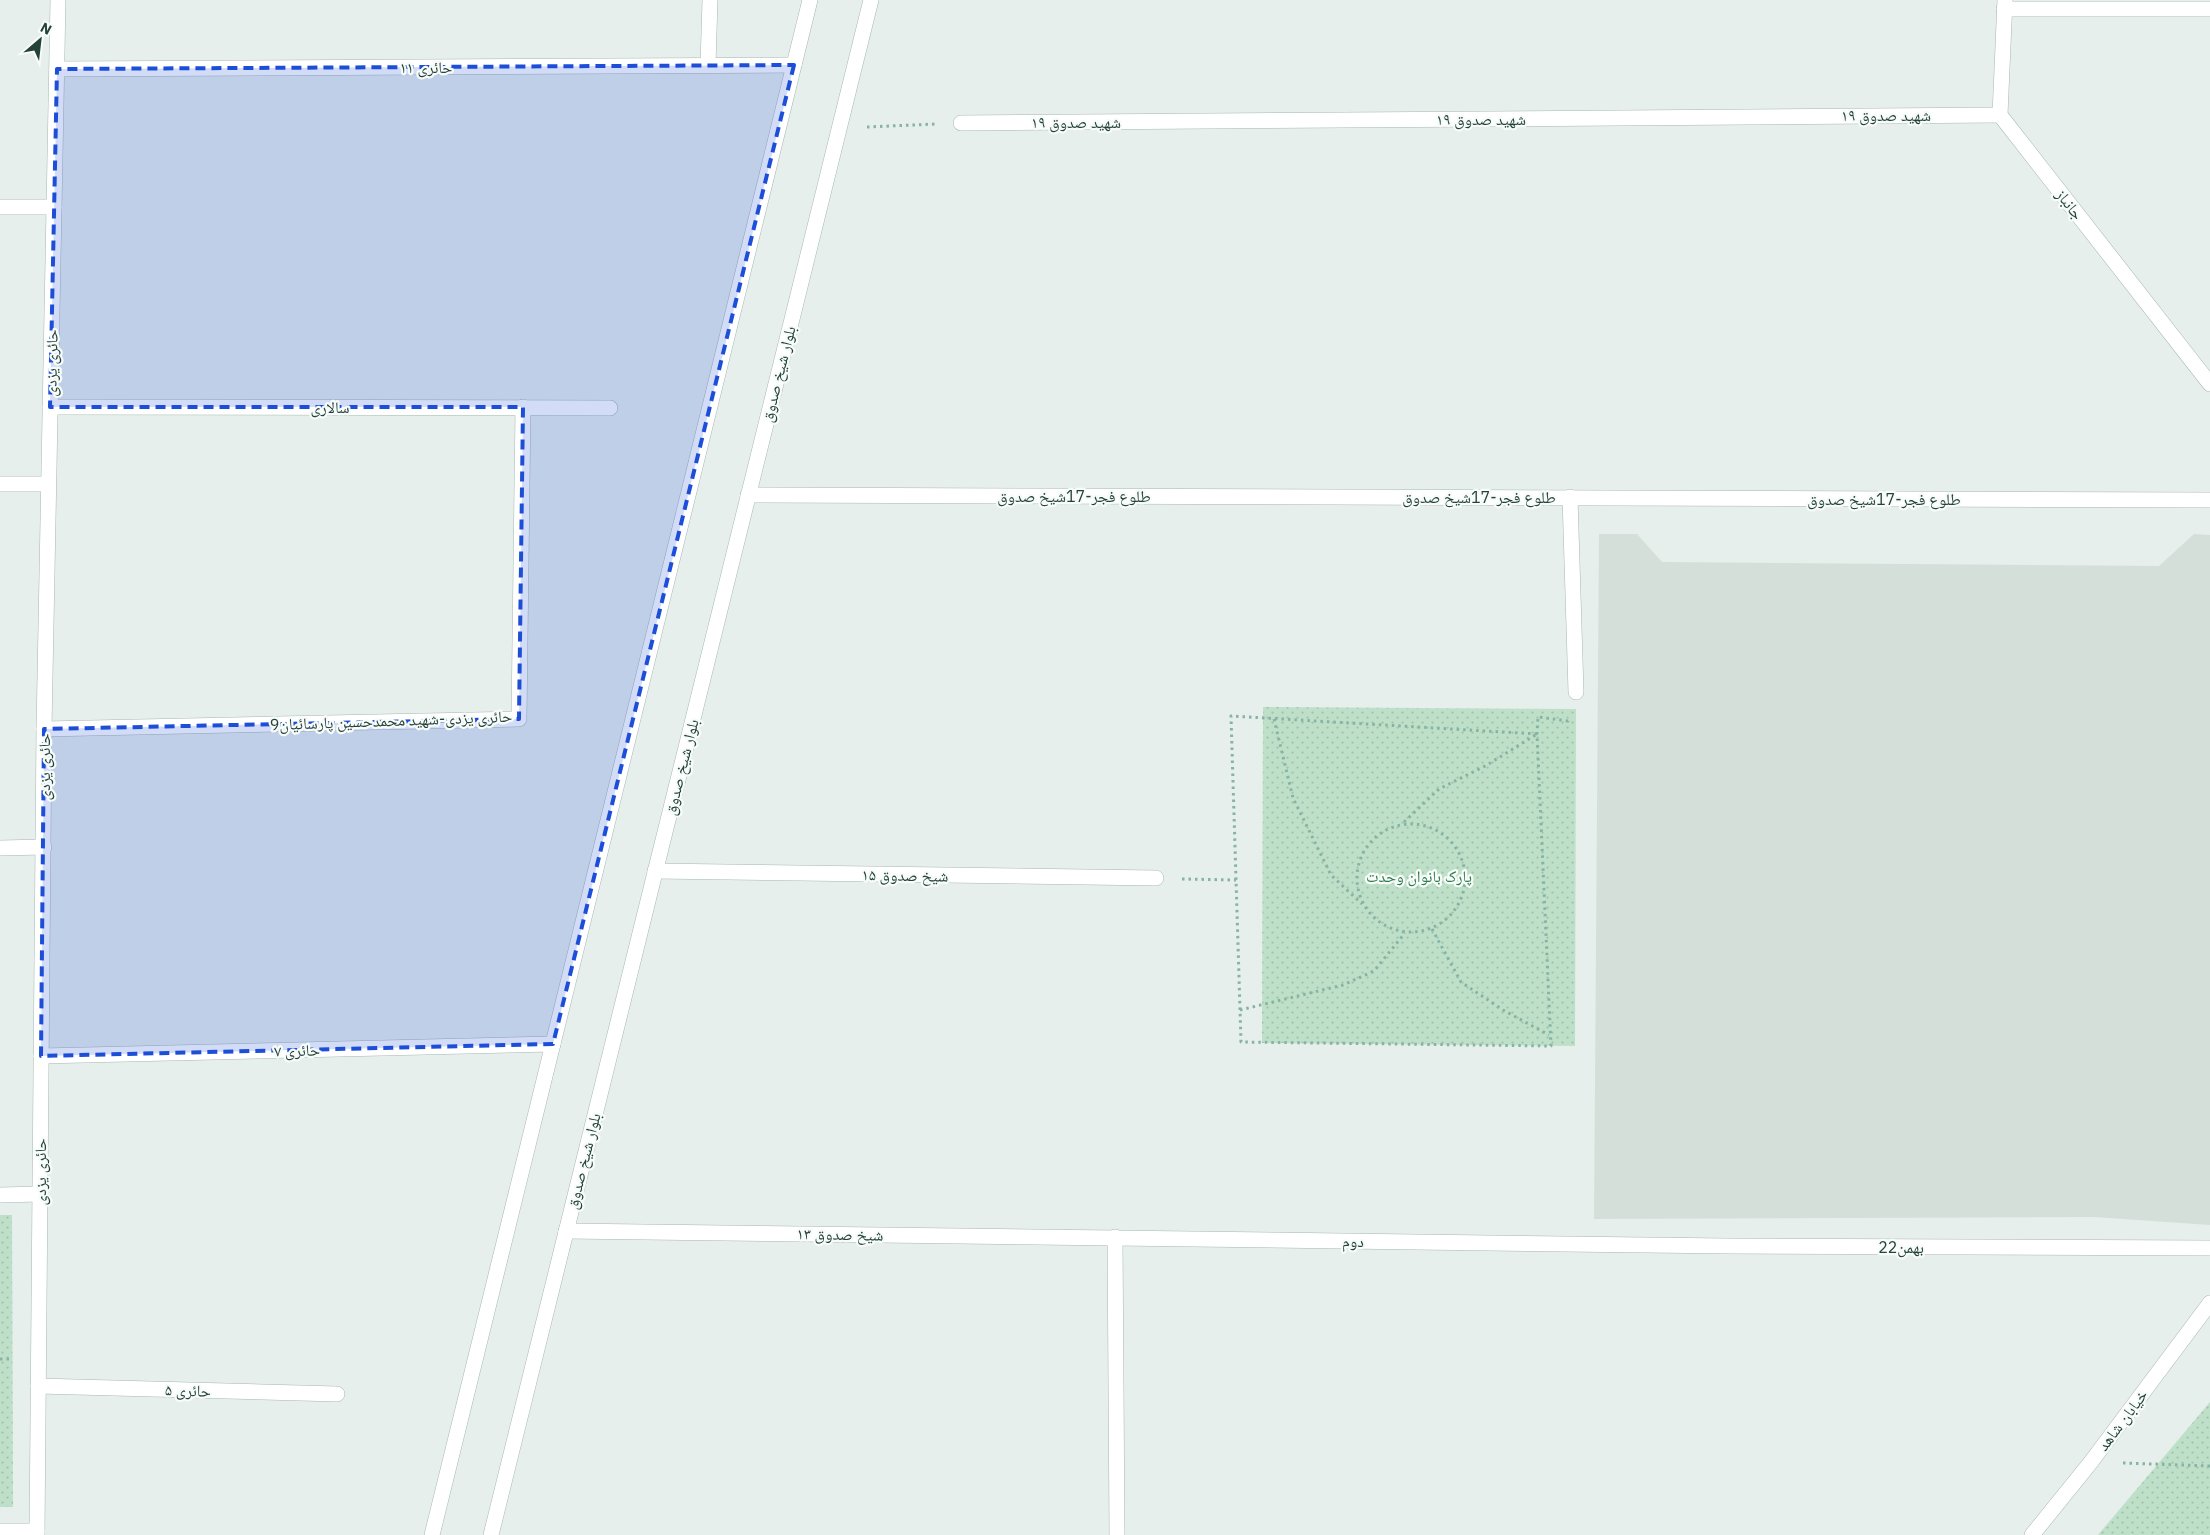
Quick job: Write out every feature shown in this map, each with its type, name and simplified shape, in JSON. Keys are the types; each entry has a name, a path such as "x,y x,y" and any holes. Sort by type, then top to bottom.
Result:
{"street":[{"name":"حائری یزدی","path":"37,1533 44,729 58,0"},
{"path":"708,65 710,0"},
{"path":"432,1535 810,0"},
{"name":"بلوار شیخ صدوق","path":"491,1535 871,0"},
{"path":"2000,114 2004,4 2210,9"},
{"name":"حائری ۱۱","path":"57,69 794,65"},
{"name":"شهید صدوق ۱۹","path":"961,123 2000,114"},
{"name":"جانباز","path":"2000,114 2210,384"},
{"path":"0,207 54,207"},
{"name":"سالاری","path":"50,407 610,408"},
{"name":"9حائری یزدی-شهید محمدحسین پارسائیان","path":"44,729 519,719 524,407"},
{"path":"0,484 48,484"},
{"name":"طلوع فجر-17شیخ صدوق","path":"748,494 2210,500"},
{"path":"1570,497 1576,692"},
{"path":"0,848 44,847"},
{"name":"شیخ صدوق ۱۵","path":"655,872 1156,878"},
{"name":"حائری ۷","path":"41,1056 553,1044"},
{"path":"0,1195 40,1194"},
{"name":"شیخ صدوق ۱۳","path":"566,1231 1115,1237"},
{"path":"1115,1237 1117,1535"},
{"name":"دوم","path":"1115,1237 1592,1244"},
{"name":"22بهمن","path":"1592,1244 2210,1248"},
{"name":"خیابان شاهد","path":"2032,1535 2091,1462 2210,1303"},
{"name":"حائری ۵","path":"38,1386 337,1394"},
{"path":"0,1531 37,1533"}],"path":[{"path":"839,128 961,123"},
{"path":"1537,734 1231,716 1241,1042 1551,1046 1537,734 1538,717 1568,721 1576,692"},
{"path":"1274,719 1293,798 1331,876 1380,923 1405,933 1432,929 1453,914 1465,890 1465,864 1452,840 1430,826 1403,823"},
{"path":"1362,904 1355,878 1361,853 1378,832 1403,823 1439,789 1487,765 1537,734"},
{"path":"1156,878 1236,880"},
{"path":"1432,929 1461,982 1503,1010 1550,1035"},
{"path":"1240,1010 1343,985 1374,971 1405,933"},
{"path":"2091,1462 2210,1466"}],"highlighted area":[{"path":"794,65 553,1044 41,1056 44,729 519,719 523,407 50,407 57,69"}],"shaded area":[{"path":"1599,534 1637,534 1662,562 2159,566 2194,534 2210,535 2210,1225 2094,1217 1594,1219"}],"green space":[{"name":"پارک بانوان وحدت","path":"1263,707 1576,709 1575,1046 1262,1043"},
{"path":"0,1215 12,1215 13,1507 0,1507"},
{"path":"2210,1402 2210,1535 2098,1535"}]}
